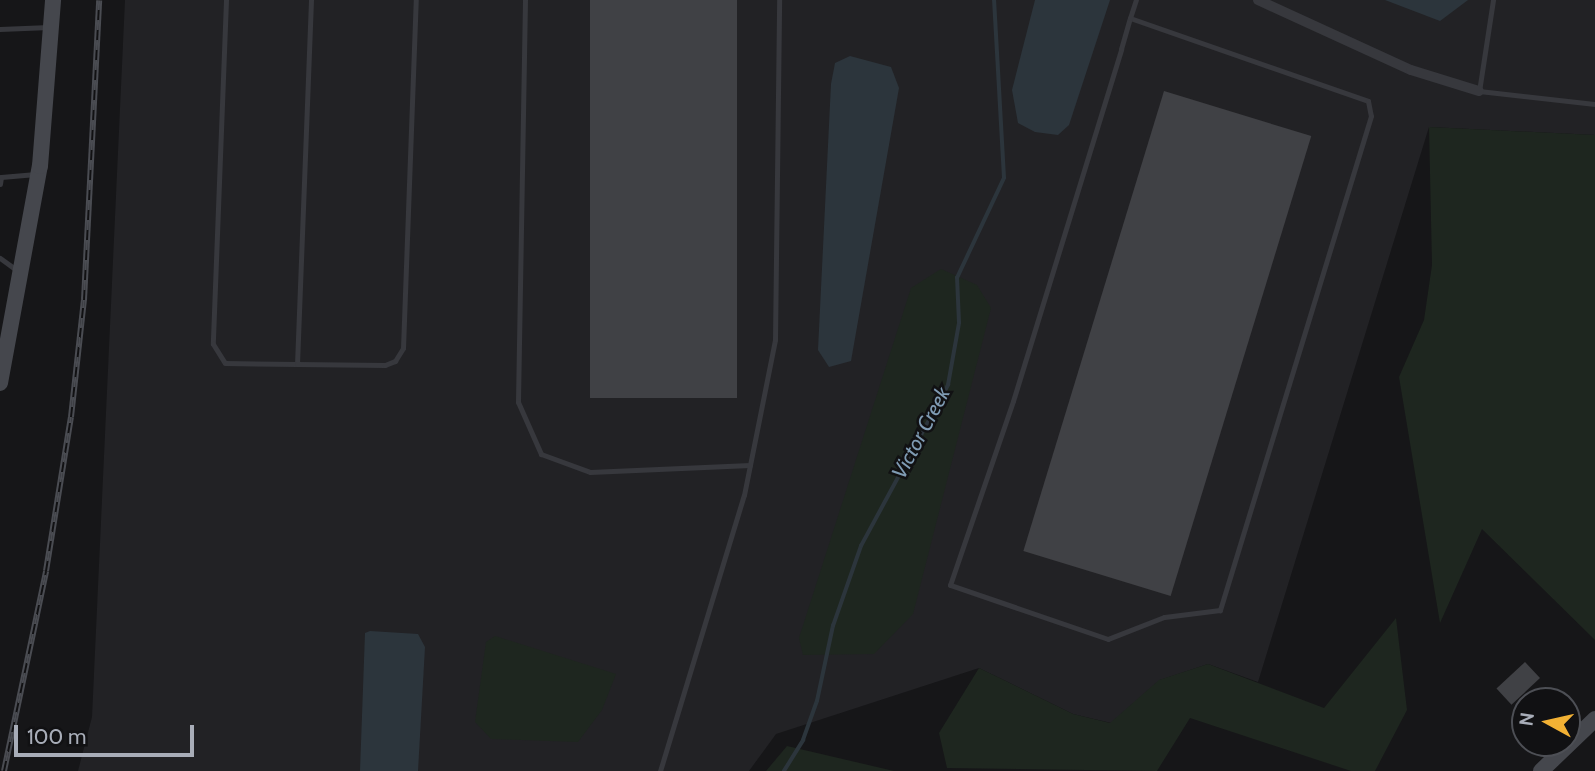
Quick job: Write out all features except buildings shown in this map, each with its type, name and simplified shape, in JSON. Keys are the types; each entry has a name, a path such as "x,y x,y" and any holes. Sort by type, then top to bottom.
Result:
{"main road":[{"path":"0,383 5,339 22,273 39,174 53,0"},
{"path":"1541,771 1595,719"}],"street":[{"path":"1258,0 1411,71 1479,91"}],"lane":[{"path":"226,0 213,344 225,363 385,365 395,362 403,348 416,0"},
{"path":"297,364 311,0"},
{"path":"525,0 517,402 541,454 590,472 750,465"},
{"path":"660,771 750,465 775,340 779,0"},
{"path":"1130,18 1368,101 1371,116 1220,610 1164,617 1108,639 950,584 1013,401 1130,18 1136,0"},
{"path":"1493,0 1479,91 1595,104"},
{"path":"0,29 52,27"},
{"path":"0,184 0,177 39,174"},
{"path":"0,258 22,273"}],"shaded area":[{"path":"125,0 1595,0 1595,135 1429,127 1258,682 1208,664 1160,680 1111,723 1073,714 979,668 776,734 749,771 78,771 92,717"},
{"path":"1035,0 1110,0 1069,125 1058,135 1035,132 1018,123 1012,90"},
{"path":"1385,0 1468,0 1440,21"},
{"path":"850,56 891,67 899,88 851,361 829,367 818,350 831,84 835,63"},
{"path":"1429,127 1595,135 1595,640 1482,529 1440,623 1399,377 1424,320 1432,265"},
{"path":"941,269 977,285 991,308 913,614 874,654 803,655 799,638 911,288"},
{"path":"1396,618 1407,710 1375,771 1351,771 1190,718 1157,771 947,768 939,733 979,668 1073,714 1110,723 1159,680 1208,664 1324,708"},
{"path":"365,633 418,634 425,647 418,771 360,771"},
{"path":"495,636 616,674 602,710 578,742 491,739 475,722 486,642"},
{"path":"787,746 894,771 766,771"}],"waterway":[{"name":"Victor Creek","path":"784,771 803,740 817,701 833,626 861,546 948,385 959,323 957,278 1004,178 994,0"}],"railway":[{"path":"4,771 46,571 71,417 84,300 99,0"}]}
